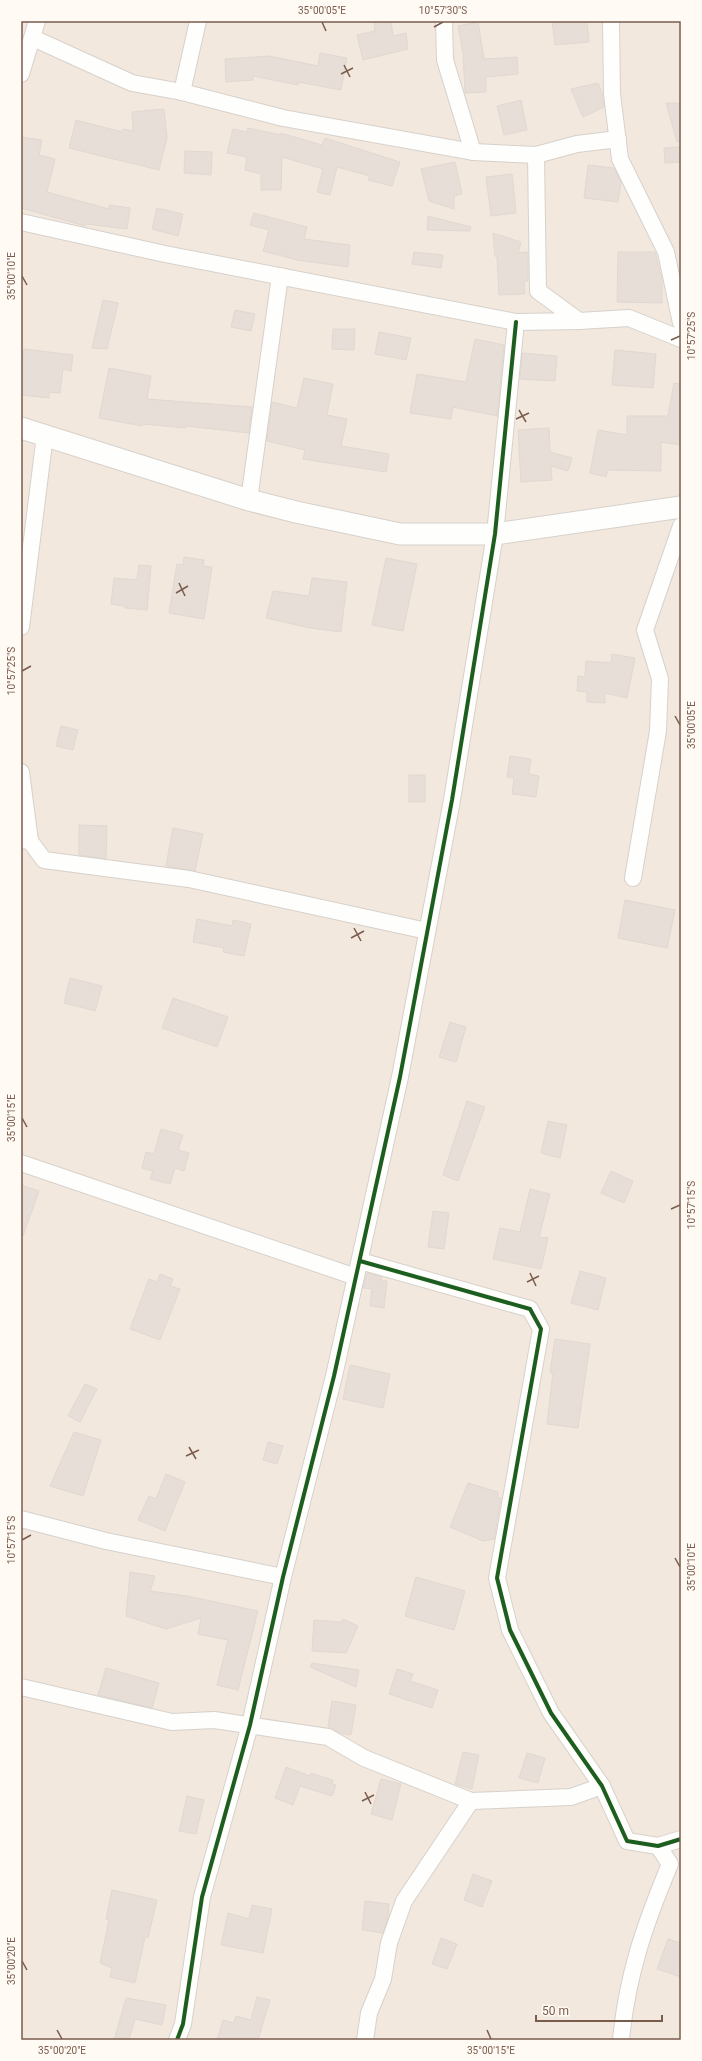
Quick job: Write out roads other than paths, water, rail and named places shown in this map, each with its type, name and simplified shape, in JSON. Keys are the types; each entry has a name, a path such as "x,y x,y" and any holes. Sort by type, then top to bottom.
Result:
{"street":[{"path":"21,74 37,21"},
{"path":"182,92 198,21"},
{"path":"444,21 445,60 473,152"},
{"path":"611,21 612,94 620,159 666,252 681,323"},
{"path":"33,38 132,83 182,92 283,118 473,152 536,156 577,144 618,139"},
{"path":"536,156 538,291 579,322"},
{"path":"21,222 165,254 516,322 579,322 629,318 681,339"},
{"path":"249,500 280,276"},
{"path":"177,2040 183,2024 202,1896 250,1725 283,1577 334,1376 400,1077 452,800 495,534 516,322"},
{"path":"21,428 249,500 296,512 400,534 495,534 681,507"},
{"path":"21,627 45,435"},
{"path":"632,878 658,731 660,679 645,630 681,526"},
{"path":"21,772 25,841 44,860 189,879 427,931"},
{"path":"21,1163 356,1277"},
{"path":"360,1261 530,1310 541,1329 497,1578 510,1630 551,1712 602,1786 627,1841 658,1846 681,1839"},
{"path":"21,1519 106,1541 283,1577"},
{"path":"21,1686 172,1722 214,1720 328,1737 364,1758 471,1801 570,1797 602,1786"},
{"path":"365,2040 369,2013 383,1979 389,1942 404,1901 471,1801"},
{"path":"621,2040 631,1973 645,1924 670,1864 658,1846"}]}
